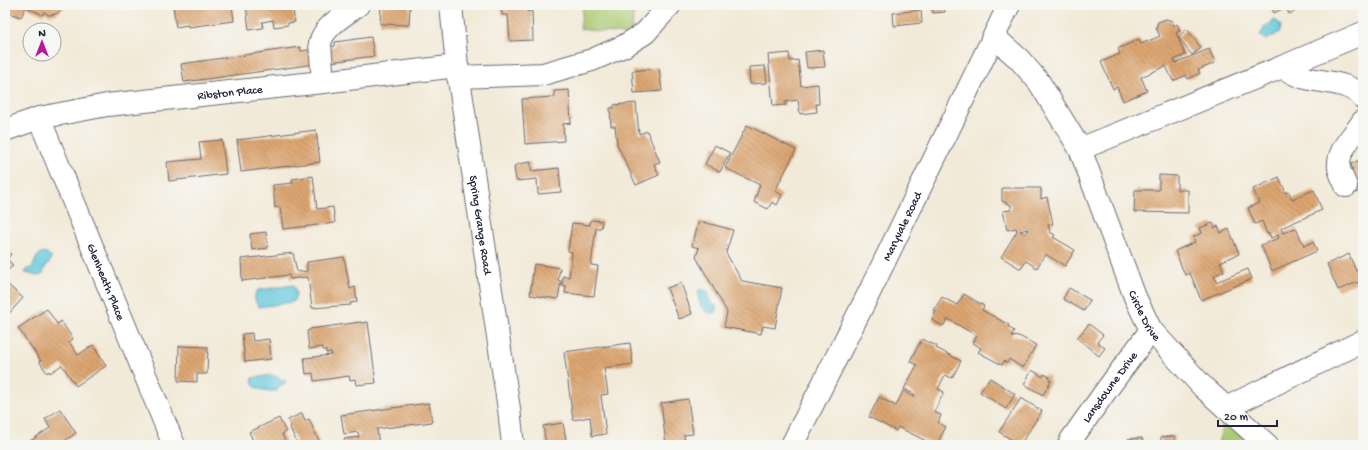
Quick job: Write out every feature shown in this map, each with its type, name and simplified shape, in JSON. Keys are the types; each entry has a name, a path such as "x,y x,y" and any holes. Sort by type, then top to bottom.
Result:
{"street":[{"path":"324,82 320,43 321,37 331,26 358,5"},
{"name":"Spring Grange Road","path":"451,5 458,71 513,445"},
{"name":"Ribston Place","path":"5,130 40,118 107,105 324,82 458,71 543,74 592,60 624,46 645,33 670,5"},
{"name":"Maryvale Road","path":"792,445 869,293 1009,5"},
{"path":"1080,149 1282,68 1363,33"},
{"name":"Circle Drive","path":"994,36 1019,59 1039,82 1080,149 1135,297 1151,330 1203,387 1267,445"},
{"path":"1282,68 1300,77 1343,85 1353,89 1363,98"},
{"name":"Glenheath Place","path":"40,118 174,445"},
{"path":"1346,186 1339,168 1342,152 1350,137 1363,121"},
{"name":"Lansdowne Drive","path":"1069,445 1105,392 1151,330"},
{"path":"1226,408 1363,341"}],"green space":[{"path":"583,5 634,5 631,35 580,29"},
{"path":"1226,408 1267,445 1218,445"}],"water":[{"path":"1275,20 1281,25 1280,32 1266,40 1260,35 1265,27"},
{"path":"41,253 47,253 51,257 43,274 39,276 25,273 27,269 32,268 37,257"},
{"path":"293,285 296,294 293,302 259,307 256,303 255,296 258,290"},
{"path":"702,289 709,292 709,299 717,308 716,312 707,312 701,307 698,291"},
{"path":"272,375 286,381 284,384 279,386 277,391 264,390 253,385 252,378"}],"building":[{"path":"5,5 68,5 56,14 49,15 44,12 43,15 26,7 21,17 5,12"},
{"path":"173,5 232,5 234,21 188,27 188,25 176,27"},
{"path":"246,5 292,5 295,22 288,23 288,25 274,27 273,20 262,22 263,28 249,30"},
{"path":"381,5 410,5 409,25 380,24"},
{"path":"501,5 527,5 527,12 532,11 533,40 510,41 508,15 502,15"},
{"path":"917,5 928,5 928,6 917,7"},
{"path":"932,5 944,5 945,12 933,13"},
{"path":"1270,5 1314,5 1303,10 1302,8 1289,14 1286,7 1274,13"},
{"path":"921,10 922,23 894,26 893,13"},
{"path":"1166,19 1172,21 1174,26 1177,24 1180,31 1176,33 1185,55 1174,60 1175,63 1209,49 1215,63 1198,70 1200,73 1188,79 1186,75 1173,81 1166,66 1141,77 1147,91 1123,101 1117,87 1113,89 1101,62 1120,54 1118,49 1139,39 1141,44 1160,36 1156,28 1158,22"},
{"path":"1187,29 1201,48 1192,55 1178,37"},
{"path":"371,37 374,56 184,82 181,64 300,47 301,51 335,46 335,42"},
{"path":"823,50 825,67 807,68 805,52"},
{"path":"789,53 790,61 798,60 801,86 818,84 819,104 816,104 817,112 800,114 798,100 785,102 786,105 773,106 768,55"},
{"path":"765,66 767,83 750,84 749,67"},
{"path":"659,68 662,91 634,93 632,71"},
{"path":"569,90 571,123 563,124 564,141 525,144 522,99 555,97 554,91"},
{"path":"636,103 639,134 647,131 660,162 654,164 659,175 636,185 617,144 615,126 611,126 610,108 614,108 614,105"},
{"path":"747,125 796,150 775,191 782,195 777,205 772,202 768,209 754,202 760,185 725,168"},
{"path":"316,130 320,162 241,172 237,140"},
{"path":"222,140 226,174 169,181 167,162 201,159 199,142"},
{"path":"715,145 730,153 720,172 705,164"},
{"path":"1363,159 1363,190 1353,194 1348,182 1348,171 1353,169 1351,164"},
{"path":"531,162 531,171 559,168 561,192 538,194 537,179 516,181 514,166"},
{"path":"1159,175 1177,176 1177,190 1188,190 1188,213 1134,212 1135,190 1159,190"},
{"path":"313,176 317,209 333,207 335,223 283,229 280,207 275,208 273,185 293,183 292,179"},
{"path":"1279,177 1286,193 1289,192 1292,199 1314,190 1322,210 1281,228 1283,233 1296,228 1304,246 1313,242 1317,251 1272,271 1261,245 1279,238 1278,235 1271,238 1269,233 1267,234 1262,221 1255,224 1248,208 1259,203 1253,189"},
{"path":"1002,188 1041,188 1041,199 1047,197 1053,224 1048,225 1050,232 1055,235 1053,237 1075,250 1065,266 1045,254 1037,268 1026,261 1021,269 1001,257 1017,231 1016,228 1007,230 1003,211 1011,210 1011,205 1002,201","holes":["1028,229 1025,234 1020,231"]},
{"path":"590,220 602,221 601,228 596,228 591,265 598,266 594,296 565,293 566,286 562,286 563,276 569,277 572,252 568,251 572,223 590,225"},
{"path":"699,221 733,230 726,253 742,281 782,288 775,328 763,326 761,334 724,327 727,312 696,257 699,248 692,246"},
{"path":"1213,223 1215,228 1218,226 1221,233 1229,229 1239,254 1220,262 1224,271 1214,276 1216,282 1248,269 1252,279 1201,300 1190,273 1185,275 1175,251 1195,242 1193,237 1202,233 1200,228"},
{"path":"266,232 268,248 252,250 250,234"},
{"path":"5,249 11,254 7,259 13,265 5,274"},
{"path":"293,253 297,272 307,271 307,262 344,257 350,289 355,287 357,302 350,303 351,305 312,308 308,277 290,279 289,275 242,281 241,259"},
{"path":"1349,254 1356,271 1363,269 1363,280 1338,290 1327,264"},
{"path":"534,264 560,268 558,280 561,281 558,299 530,295"},
{"path":"5,282 23,298 5,318"},
{"path":"681,283 692,314 679,319 667,288"},
{"path":"1069,288 1090,300 1084,311 1063,299"},
{"path":"964,294 984,306 982,310 1009,325 1008,327 1014,331 1011,337 1019,336 1036,345 1023,368 1009,359 1007,363 1004,361 1002,365 978,352 981,348 973,343 977,336 948,319 943,326 932,320 936,311 934,310 942,297 957,305"},
{"path":"47,309 57,324 61,321 73,339 69,342 78,355 93,345 106,366 76,386 62,365 50,373 49,371 47,373 39,361 41,361 18,328"},
{"path":"368,322 376,383 356,385 355,379 350,380 349,376 314,381 313,373 306,374 304,358 332,355 331,352 326,353 326,350 323,350 323,347 309,349 307,331 310,329"},
{"path":"1089,324 1103,335 1097,342 1105,348 1099,356 1077,338"},
{"path":"252,333 253,341 269,339 271,359 245,362 242,334"},
{"path":"922,339 937,346 936,348 961,361 952,378 945,375 938,389 944,392 934,412 941,415 938,423 946,427 936,445 898,427 896,431 869,417 879,397 896,406 903,391 914,397 915,395 904,389 917,365 910,361"},
{"path":"630,343 633,364 604,368 608,394 601,395 606,434 592,436 590,417 573,420 564,352"},
{"path":"179,346 208,347 207,374 197,374 197,382 178,381"},
{"path":"1032,370 1043,377 1044,374 1050,377 1049,380 1051,381 1043,395 1024,384"},
{"path":"990,378 1015,394 1006,409 980,392"},
{"path":"1021,398 1042,411 1020,445 999,432"},
{"path":"688,399 693,434 684,435 685,445 666,445 661,403"},
{"path":"429,403 432,422 377,429 379,445 345,445 344,439 359,437 358,432 344,434 341,415"},
{"path":"60,409 76,433 59,445 24,445 50,428 45,419"},
{"path":"302,413 305,421 309,419 321,445 298,445 288,420"},
{"path":"279,418 286,432 282,434 287,445 255,445 249,432"},
{"path":"563,423 567,445 546,445 543,426"},
{"path":"1175,436 1175,445 1161,445 1161,437"},
{"path":"1142,438 1143,445 1128,445 1128,439"}]}
